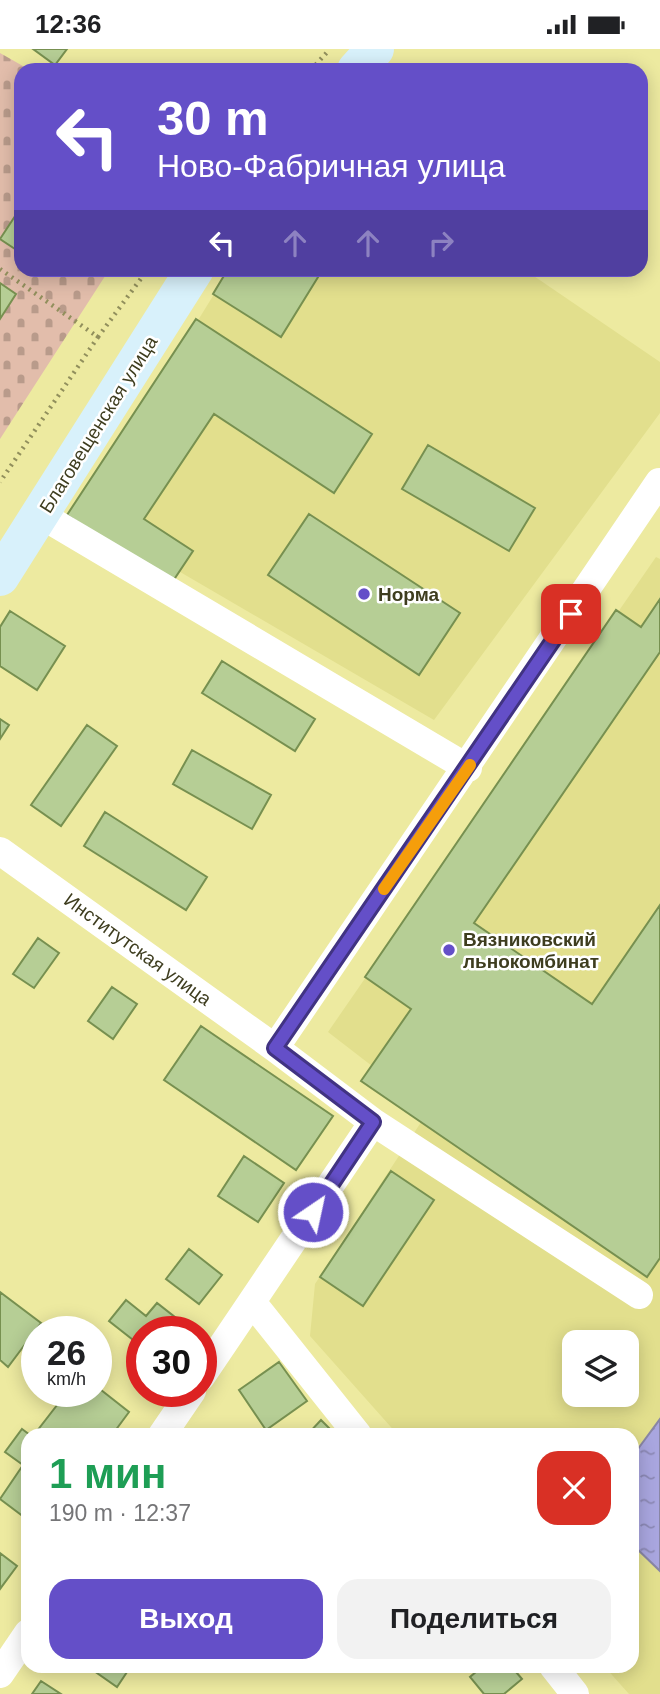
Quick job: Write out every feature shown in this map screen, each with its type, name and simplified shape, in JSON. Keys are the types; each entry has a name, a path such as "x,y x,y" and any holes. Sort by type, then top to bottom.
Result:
{"main road":[{"path":"362,63 375,49"},
{"name":"Благовещенская улица","path":"0,577 190,277"}],"street":[{"path":"275,1048 468,768 659,482"},
{"path":"41,515 468,768"},
{"name":"Институтская улица","path":"0,851 275,1048 373,1122 639,1295"},
{"path":"217,1353 373,1122"},
{"path":"252,1302 352,1428"},
{"path":"167,1428 181,1407"},
{"path":"0,1674 21,1643"},
{"path":"558,1673 575,1694"}],"path":[{"path":"317,63 330,49"},
{"path":"0,269 97,337"},
{"path":"0,482 97,337 142,277"}],"shaded area":[{"path":"225,277 535,277 660,362 660,413 434,720 79,513"},
{"path":"656,557 660,559 660,1694 629,1694 610,1673 639,1673 639,1428 392,1428 310,1336 315,1284 429,1110 328,1032"}],"green space":[{"path":"0,53 18,63 14,63 14,277 104,277 0,439"}],"water":[{"path":"660,1419 660,1571 639,1551 639,1448"}],"building":[{"path":"33,49 67,49 56,63 52,63"},
{"path":"14,218 14,248 0,239"},
{"path":"223,277 318,277 281,337 213,294"},
{"path":"0,283 16,294 0,319"},
{"path":"196,319 372,434 334,493 214,414 144,519 193,551 171,584 67,515"},
{"path":"428,445 535,508 509,551 402,489"},
{"name":"Норма","path":"309,514 460,613 419,675 268,575"},
{"name":"Вязниковский льнокомбинат","path":"660,599 660,652 474,923 592,1004 660,905 660,1258 647,1277 361,1081 411,1009 365,977 616,610 641,627"},
{"path":"10,611 65,646 37,690 0,666 0,627"},
{"path":"222,661 315,719 295,751 202,693"},
{"path":"0,719 9,725 0,739"},
{"path":"87,725 117,746 61,826 31,805"},
{"path":"192,750 271,795 252,829 173,784"},
{"path":"105,812 207,877 186,910 84,846"},
{"path":"38,938 59,953 34,988 13,974"},
{"path":"112,987 137,1004 113,1039 88,1021"},
{"path":"201,1026 333,1116 296,1170 164,1080"},
{"path":"244,1156 284,1183 258,1222 218,1196"},
{"path":"391,1171 434,1200 363,1306 320,1277"},
{"path":"189,1249 222,1275 199,1304 166,1279"},
{"path":"0,1292 32,1316 21,1316 21,1350 8,1367 0,1360"},
{"path":"126,1300 146,1316 126,1316 126,1334 112,1323 112,1317"},
{"path":"157,1303 174,1316 146,1316"},
{"path":"279,1362 307,1401 269,1428 265,1428 239,1390"},
{"path":"112,1399 129,1412 117,1428 39,1428 56,1407 112,1407"},
{"path":"321,1420 329,1428 314,1428"},
{"path":"21,1430 21,1464 5,1452"},
{"path":"21,1468 21,1515 0,1499"},
{"path":"0,1553 17,1566 0,1589"},
{"path":"97,1673 126,1673 117,1687"},
{"path":"475,1673 517,1673 522,1679 504,1694 484,1694 470,1677"},
{"path":"41,1681 61,1694 32,1694"}],"slow traffic":[{"path":"384,889 470,765"}],"place":[{"name":"Норма","path":"364,594"},
{"name":"Вязниковский льнокомбинат","path":"449,950"}],"route":[{"path":"313,1212 373,1122 275,1048 571,614"}]}
